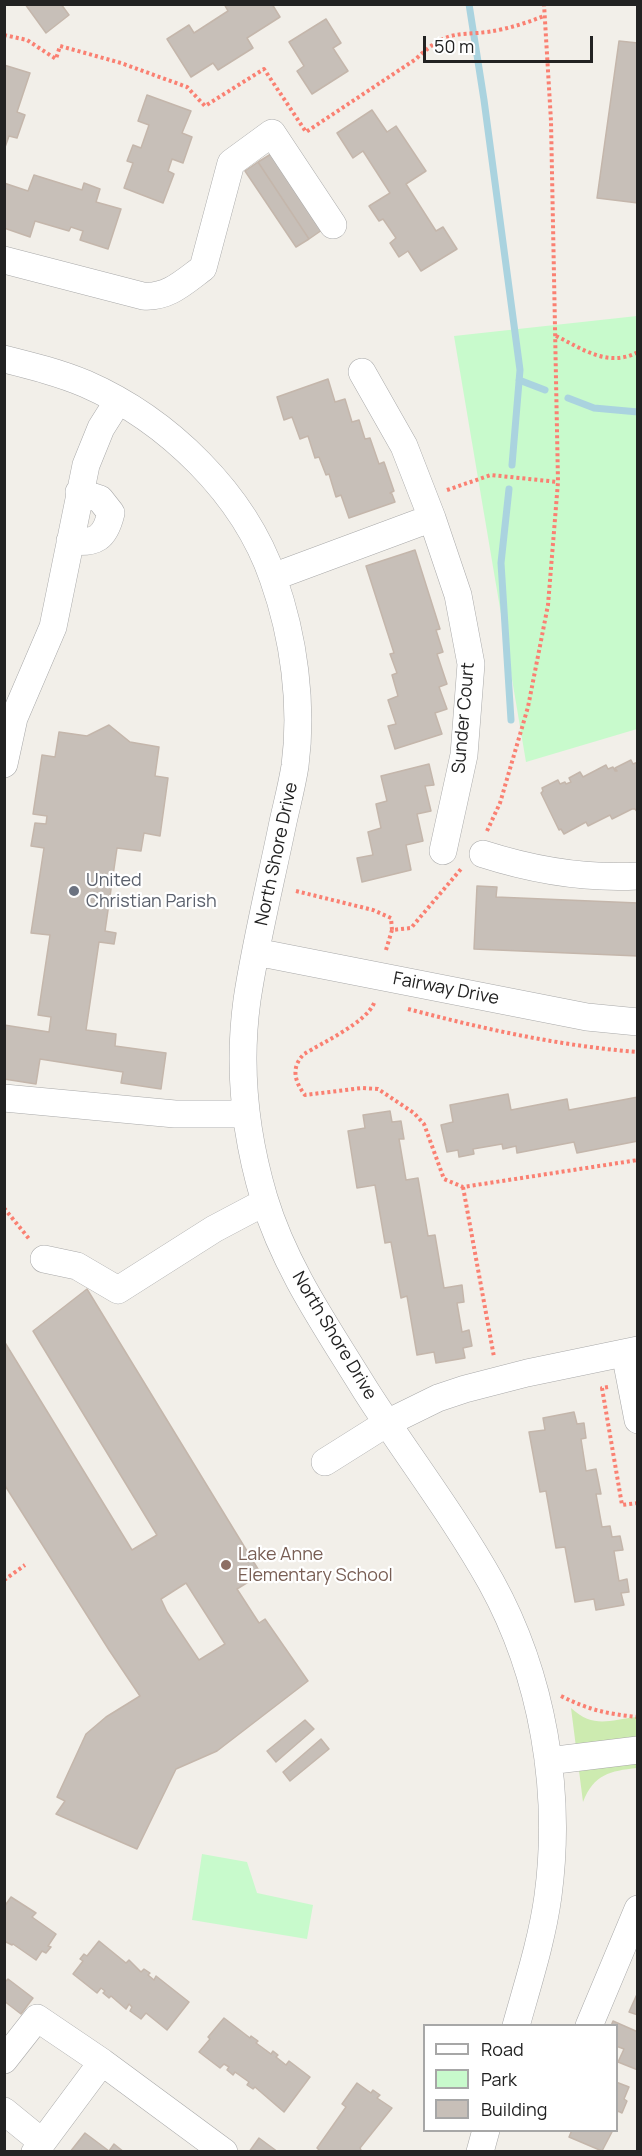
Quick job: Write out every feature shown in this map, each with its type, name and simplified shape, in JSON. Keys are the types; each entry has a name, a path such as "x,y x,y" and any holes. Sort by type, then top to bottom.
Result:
{"street":[{"path":"4,260 143,296 154,297 169,293 203,268 231,163 272,133 333,225"},
{"name":"North Shore Drive","path":"4,359 84,383 144,417 179,444 214,478 240,511 273,578 288,634 295,675 298,718 295,766 247,1003 243,1052 246,1114 265,1202 304,1292 387,1423 465,1539 493,1587 516,1636 534,1688 548,1761 552,1845 548,1896 539,1944 516,2024"},
{"name":"Sunder Court","path":"362,372 404,446 458,595 471,664 464,755 469,851"},
{"path":"4,764 14,718 53,627 79,492 92,447 100,428 118,401"},
{"path":"273,578 428,508"},
{"path":"469,851 557,873 638,876"},
{"name":"Fairway Drive","path":"256,952 587,1017 638,1022"},
{"path":"4,1098 175,1114 246,1114"},
{"path":"44,1259 77,1266 117,1290 214,1229 265,1202"},
{"path":"325,1462 387,1423 438,1398 498,1380 631,1352 630,1383 638,1420"},
{"path":"548,1761 638,1750"},
{"path":"589,2024 638,1909"},
{"path":"4,2060 37,2018 102,2062 224,2151"},
{"path":"4,2110 38,2147 102,2062"},
{"path":"480,2151 485,2132"}],"path":[{"path":"392,930 411,928 469,851 500,803 528,707 548,604 558,482 551,121 544,4"},
{"path":"4,35 27,40 56,59 60,46 121,63 187,87 205,106 264,69 306,132 409,64 431,45 449,35 502,29 544,16"},
{"path":"556,336 601,358 626,359 638,352"},
{"path":"428,508 491,475 558,482"},
{"path":"296,891 373,910 391,918 392,930 386,950"},
{"path":"374,1003 363,1019 304,1054 298,1060 295,1073 299,1088 305,1095 362,1088 378,1089 424,1124 428,1141 444,1179 463,1186 638,1160"},
{"path":"397,1006 499,1031 558,1042 638,1052"},
{"path":"463,1186 498,1380"},
{"path":"4,1208 44,1259"},
{"path":"630,1383 602,1388 622,1505 638,1503"},
{"path":"4,1580 26,1565"},
{"path":"561,1696 602,1713 638,1717"}],"green space":[{"path":"637,316 637,729 526,762 454,336"},
{"path":"571,1708 587,1719 602,1722 637,1717 637,1768 604,1776 592,1785 583,1802"},
{"path":"202,1854 247,1862 257,1893 313,1905 307,1939 192,1920"}],"building":[{"path":"25,4 61,4 69,15 46,33"},
{"path":"224,4 272,4 280,17 247,38 253,48 218,70 213,63 191,77 167,39 189,25 194,33 228,11"},
{"path":"326,19 341,43 333,48 348,71 312,94 297,71 304,66 289,42"},
{"path":"619,41 638,43 638,203 597,198"},
{"path":"4,65 30,73 17,112 25,115 17,138 9,136 4,150"},
{"path":"147,95 191,111 182,133 192,137 183,163 172,159 168,171 174,174 163,203 124,188 133,163 127,161 133,145 141,148 149,125 138,121"},
{"path":"372,110 387,132 396,126 426,171 406,184 436,231 443,227 457,249 421,271 408,251 399,257 390,243 396,238 383,219 379,221 369,206 390,193 363,151 353,158 337,133"},
{"path":"271,154 322,230 309,239 258,162"},
{"path":"258,162 309,239 296,247 245,171"},
{"path":"34,175 82,190 84,183 100,189 96,202 121,209 108,249 80,240 83,231 71,227 69,231 35,221 30,237 4,228 4,183 28,191"},
{"path":"328,379 335,402 345,399 352,422 359,420 365,439 370,438 379,464 384,462 394,491 390,493 395,502 349,518 341,495 336,497 329,474 326,475 319,457 315,458 308,436 300,439 292,417 284,420 277,397"},
{"path":"415,550 440,629 436,630 443,652 437,654 447,684 439,687 447,709 435,713 442,734 395,749 388,726 396,724 388,700 398,696 392,675 397,673 390,654 394,653 366,566"},
{"name":"United Christian Parish","path":"109,725 130,742 159,747 155,776 168,778 160,836 144,833 141,851 117,848 105,931 116,933 114,944 99,942 86,1030 116,1034 115,1046 166,1053 161,1089 121,1083 123,1072 40,1059 36,1084 4,1079 4,1025 49,1032 51,1017 38,1015 50,935 31,933 44,848 31,846 35,823 46,824 47,816 33,814 42,755 55,757 59,732 87,736"},
{"path":"631,760 633,764 638,762 638,813 632,809 612,819 610,815 588,826 586,822 564,834 561,829 559,830 541,793 542,788 558,780 560,784 565,782 566,784 571,782 569,778 580,772 583,777 606,765 608,769 613,767 617,771 615,768"},
{"path":"429,764 434,785 425,786 431,811 417,814 423,841 406,845 411,870 362,882 357,858 373,855 368,832 381,828 376,804 387,801 381,776"},
{"path":"477,886 497,887 496,897 638,903 638,956 474,949"},
{"path":"508,1094 511,1110 567,1099 569,1110 638,1097 638,1141 577,1153 574,1142 517,1153 516,1146 503,1149 502,1144 473,1149 474,1154 459,1157 458,1150 447,1152 441,1125 453,1122 450,1105"},
{"path":"390,1111 392,1122 401,1121 404,1139 399,1139 406,1180 418,1178 428,1236 435,1235 444,1288 462,1285 464,1302 457,1303 462,1332 469,1330 472,1346 463,1348 465,1358 436,1363 434,1352 417,1355 407,1296 401,1298 391,1242 385,1243 375,1185 357,1188 348,1131 365,1128 363,1115"},
{"path":"87,1289 261,1574 237,1589 259,1623 265,1619 308,1681 217,1751 176,1769 137,1849 56,1814 65,1801 57,1797 86,1734 106,1717 140,1696 4,1484 4,1341 132,1550 157,1535 33,1331","holes":["186,1583 225,1644 199,1660 161,1599"]},
{"path":"574,1412 577,1424 584,1423 586,1438 581,1439 586,1471 596,1469 601,1494 596,1494 602,1527 610,1526 612,1537 620,1536 623,1550 614,1551 619,1581 627,1579 629,1592 621,1593 624,1605 596,1610 594,1599 575,1602 565,1547 556,1548 546,1491 540,1492 529,1432 545,1430 543,1418"},
{"path":"305,1720 314,1729 276,1762 267,1751"},
{"path":"321,1739 329,1749 290,1781 283,1772"},
{"path":"11,1897 36,1913 32,1917 56,1934 48,1946 51,1947 46,1953 42,1951 36,1960 13,1944 4,1941 4,1907"},
{"path":"99,1941 126,1963 129,1960 141,1972 144,1969 154,1980 156,1976 189,2002 167,2030 146,2013 141,2019 130,2011 132,2007 129,2004 126,2009 111,1996 109,1998 103,1993 105,1991 101,1988 97,1993 73,1974 83,1961 80,1959 84,1954 87,1956"},
{"path":"8,1979 33,1998 21,2014 4,2001 4,1983"},
{"path":"638,1992 638,2015 629,2012"},
{"path":"224,2018 250,2038 251,2036 258,2041 256,2043 271,2054 273,2051 278,2055 276,2057 286,2065 289,2061 310,2077 284,2112 255,2087 253,2089 247,2085 249,2082 235,2072 233,2075 227,2070 229,2067 224,2064 220,2068 199,2052"},
{"path":"613,2021 638,2032 638,2070 618,2062 624,2049 618,2047 618,2024 612,2024"},
{"path":"357,2083 371,2093 373,2090 380,2095 377,2098 392,2108 360,2148 362,2152 321,2152 317,2148 346,2107 342,2104"},
{"path":"618,2083 629,2087 622,2113 618,2111"},
{"path":"571,2132 612,2132 602,2151 569,2137"},
{"path":"85,2133 109,2151 114,2144 124,2152 70,2152"},
{"path":"259,2138 278,2152 249,2152"}],"waterway":[{"path":"469,4 520,370 512,465"},
{"path":"519,380 545,390"},
{"path":"568,398 594,408 638,412"},
{"path":"509,489 501,563 511,720"}],"place":[{"name":"United Christian Parish","path":"74,891"},
{"name":"Lake Anne Elementary School","path":"226,1565"}]}
